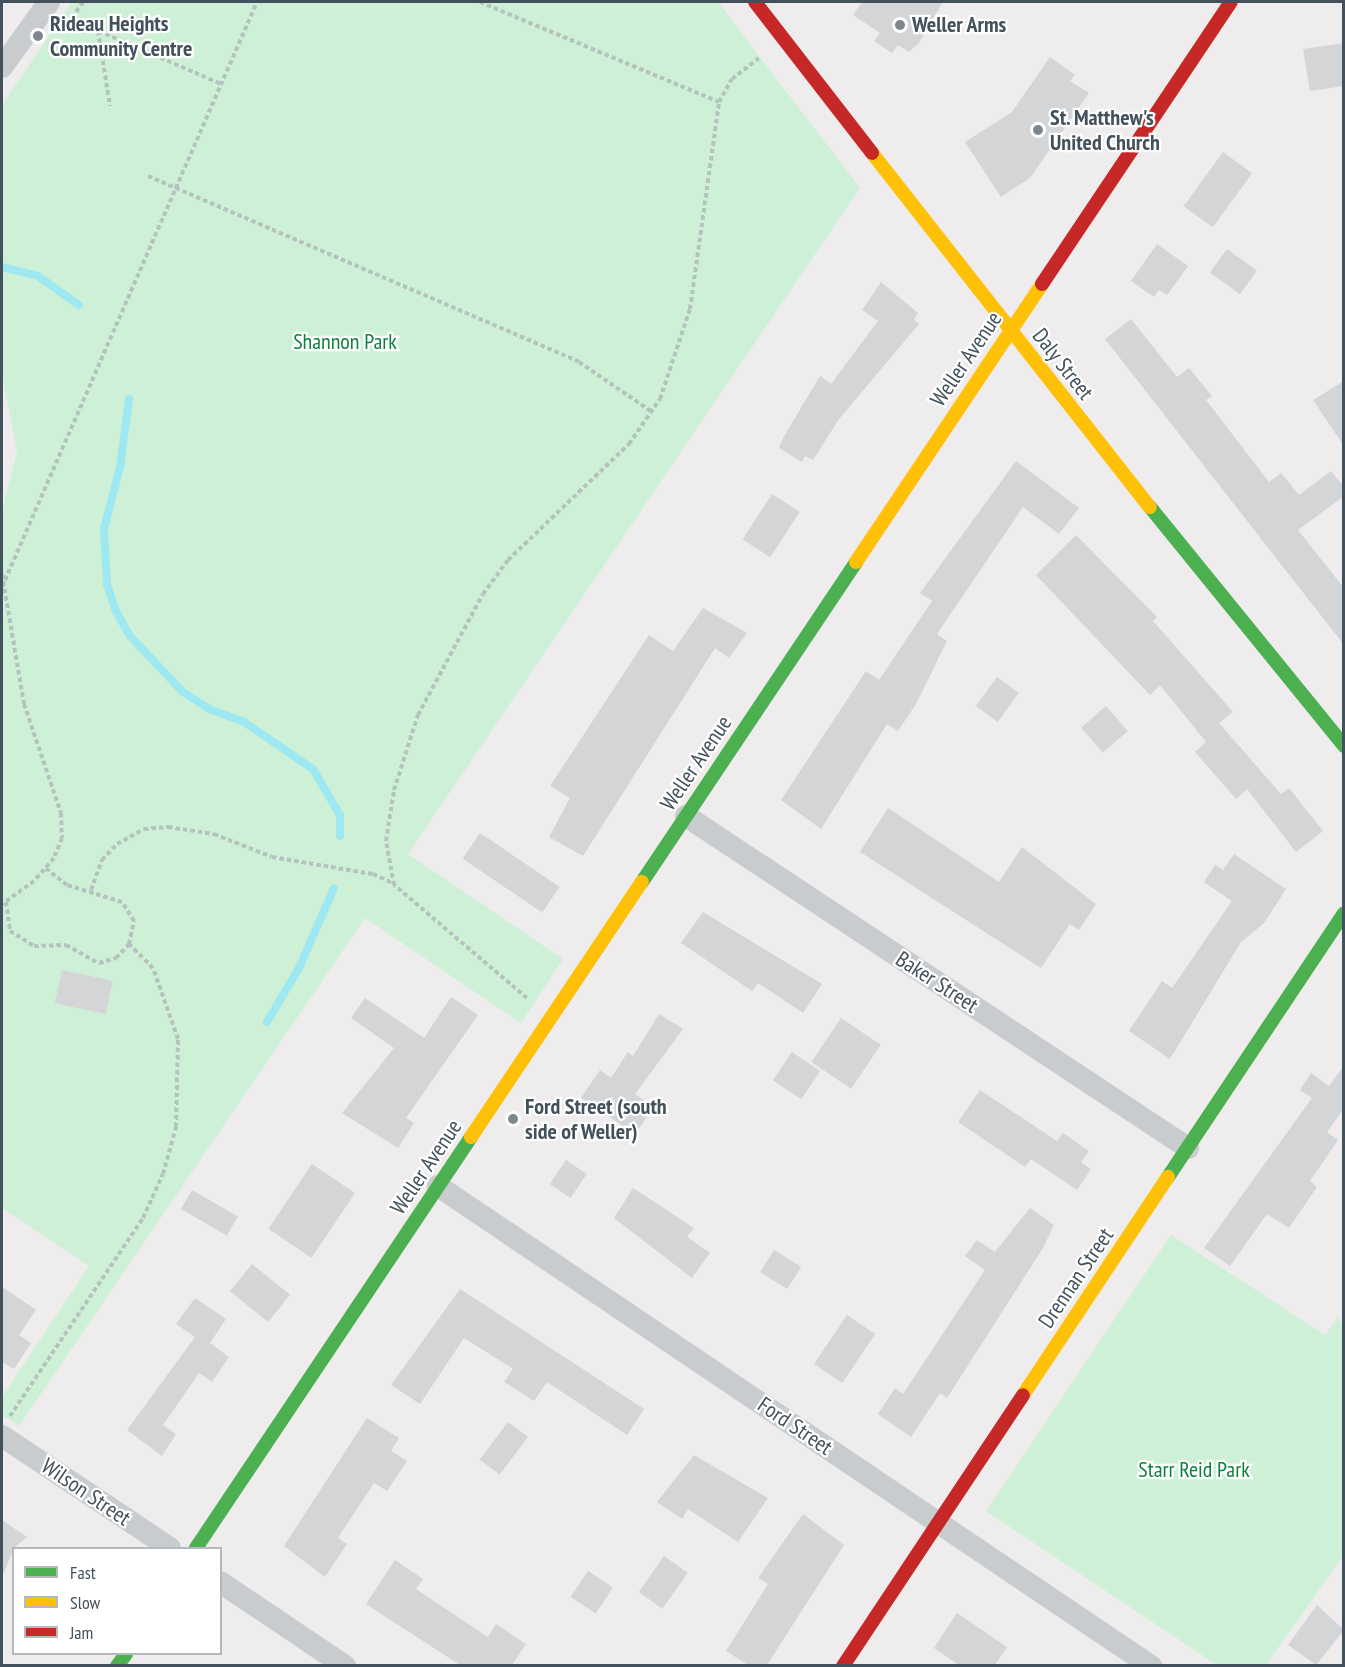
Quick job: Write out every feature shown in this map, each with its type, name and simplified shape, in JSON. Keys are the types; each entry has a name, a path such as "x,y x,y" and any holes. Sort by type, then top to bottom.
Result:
{"street":[{"path":"2,67 49,2"},
{"name":"Daly Street","path":"755,2 1011,330 1344,746"},
{"name":"Weller Avenue","path":"197,1547 1231,2"},
{"name":"Baker Street","path":"686,816 1188,1148"},
{"name":"Drennan Street","path":"843,1665 1344,913"},
{"name":"Ford Street","path":"438,1186 1151,1665"},
{"name":"Wilson Street","path":"5,1428 169,1547"},
{"path":"222,1583 345,1665"}],"path":[{"path":"82,2 71,19 221,84"},
{"path":"2,587 4,576 257,2"},
{"path":"480,2 719,102"},
{"path":"98,31 110,106"},
{"path":"394,885 386,841 394,790 418,715 444,663 508,560 607,467 652,412 670,377 690,309 719,102 732,79 759,58"},
{"path":"148,176 579,362 652,412"},
{"path":"4,576 24,704 61,813 62,838 45,868 4,903 10,931 34,946 66,945 99,963 116,958 129,944 134,921 122,902 91,890 67,885 45,868"},
{"path":"91,890 102,860 117,844 144,829 168,827 214,834 272,857 373,874 394,885 527,998"},
{"path":"5,1428 143,1218 164,1174 176,1127 178,1039 153,968 129,944"}],"green space":[{"name":"Shannon Park","path":"72,2 718,2 860,188 408,854 563,959 521,1023 365,918 19,1426 2,1415 2,1397 89,1266 2,1208 2,511 17,451 2,375 2,105"},
{"name":"Starr Reid Park","path":"1171,1235 1325,1335 1338,1317 1343,1327 1343,1556 1266,1665 1217,1665 986,1511"}],"building":[{"name":"Weller Arms","path":"862,2 943,2 919,43 909,52 898,45 892,53 874,41 880,33 853,15"},
{"path":"1344,43 1344,86 1310,91 1303,49"},
{"name":"St. Matthew's United Church","path":"1050,57 1075,75 1070,81 1089,93 1030,178 1001,197 965,142 1012,112"},
{"path":"1223,152 1252,173 1213,227 1184,206"},
{"path":"1157,244 1188,266 1167,295 1159,290 1154,297 1131,281"},
{"path":"1227,249 1257,271 1240,294 1210,272"},
{"path":"881,282 918,313 914,320 919,324 839,419 813,460 805,456 802,462 779,448 783,438 820,376 831,384 878,321 862,310"},
{"path":"1131,319 1177,377 1189,368 1212,396 1206,400 1269,482 1281,473 1299,495 1331,471 1344,487 1344,496 1298,530 1344,588 1344,645 1105,339"},
{"path":"1344,381 1344,446 1313,400"},
{"path":"1016,461 1079,508 1059,534 1023,507 937,634 947,641 916,704 898,731 887,724 821,829 781,800 866,671 879,680 932,601 920,593"},
{"path":"772,494 800,512 770,557 743,539"},
{"path":"1076,535 1157,617 1153,621 1233,712 1219,723 1281,794 1289,788 1323,831 1296,852 1247,789 1236,799 1195,752 1206,742 1160,685 1150,695 1036,575"},
{"path":"703,608 747,633 729,658 715,648 583,856 549,837 570,798 550,786 649,635 673,651"},
{"path":"997,677 1019,693 998,722 976,706"},
{"path":"1106,706 1128,731 1103,753 1081,728"},
{"path":"888,808 999,882 1022,847 1096,904 1079,930 1070,924 1041,968 860,852"},
{"path":"480,833 560,887 542,912 463,859"},
{"path":"1234,854 1286,889 1264,923 1241,942 1170,1059 1129,1031 1162,981 1172,988 1232,901 1204,882 1215,865 1223,870"},
{"path":"703,912 822,984 803,1013 758,983 752,991 681,943"},
{"path":"62,970 113,981 106,1014 55,1003"},
{"path":"451,997 478,1015 406,1118 414,1123 398,1148 342,1113 394,1048 351,1018 365,998 424,1038"},
{"path":"659,1014 683,1029 635,1094 654,1107 635,1134 581,1098 600,1070 611,1078 628,1052 633,1056"},
{"path":"841,1018 881,1045 851,1089 811,1062"},
{"path":"792,1052 820,1071 801,1099 773,1080"},
{"path":"1344,1066 1344,1108 1327,1132 1338,1140 1310,1181 1317,1187 1289,1228 1267,1214 1230,1266 1204,1248 1312,1098 1300,1090 1311,1073 1329,1086"},
{"path":"980,1090 1057,1141 1063,1133 1089,1151 1081,1162 1091,1169 1077,1190 1031,1159 1025,1167 958,1122"},
{"path":"566,1160 587,1174 571,1198 550,1184"},
{"path":"312,1164 355,1193 311,1258 268,1229"},
{"path":"633,1188 694,1228 687,1237 710,1253 692,1278 614,1218"},
{"path":"192,1190 238,1216 227,1236 181,1209"},
{"path":"1030,1208 1054,1225 1043,1248 947,1398 940,1393 911,1437 878,1414 895,1388 903,1394 985,1270 965,1256 977,1240 995,1252"},
{"path":"774,1250 801,1267 787,1289 760,1272"},
{"path":"252,1264 290,1295 268,1322 230,1291"},
{"path":"2,1287 36,1310 19,1335 31,1343 14,1369 2,1362"},
{"path":"460,1289 644,1409 627,1435 547,1382 534,1401 504,1382 513,1369 464,1338 420,1404 391,1385"},
{"path":"195,1298 226,1319 210,1343 229,1357 212,1382 199,1373 163,1425 176,1434 162,1456 127,1430 195,1337 176,1324"},
{"path":"847,1315 875,1334 842,1383 814,1364"},
{"path":"367,1418 399,1438 391,1451 407,1461 387,1491 374,1483 338,1538 347,1544 325,1577 284,1546"},
{"path":"508,1422 528,1437 500,1475 480,1460"},
{"path":"694,1455 768,1498 738,1542 688,1509 682,1519 657,1502"},
{"path":"803,1514 844,1545 767,1665 748,1665 726,1651 768,1584 758,1578"},
{"path":"2,1520 27,1537 12,1547 12,1553 2,1577"},
{"path":"664,1556 688,1573 663,1609 639,1592"},
{"path":"395,1560 423,1579 416,1589 488,1637 496,1624 526,1644 512,1665 460,1665 366,1604"},
{"path":"588,1571 613,1588 596,1613 571,1597"},
{"path":"1317,1605 1344,1630 1316,1665 1288,1645"},
{"path":"957,1613 1007,1647 995,1665 959,1665 934,1648"}],"waterway":[{"path":"2,267 38,276 79,305"},
{"path":"129,399 120,467 104,529 107,584 116,611 130,636 183,692 209,709 244,722 313,769 340,815 340,836"},
{"path":"267,1022 299,968 334,888"}],"traffic: fast":[{"path":"1150,507 1344,746"},
{"path":"642,882 856,562"},
{"path":"1168,1177 1344,913"},
{"path":"197,1547 471,1137"},
{"path":"117,1666 125,1655"}],"traffic: slow":[{"path":"872,153 1150,507"},
{"path":"856,562 1042,284"},
{"path":"471,1137 642,882"},
{"path":"1023,1395 1168,1177"}],"traffic: jam":[{"path":"755,2 872,153"},
{"path":"1042,284 1231,2"},
{"path":"843,1666 1023,1395"}],"place":[{"name":"Weller Arms","path":"900,25"},
{"name":"Rideau Heights Community Centre","path":"38,36"},
{"name":"St. Matthew's United Church","path":"1038,130"},
{"name":"Ford Street (south side of Weller)","path":"513,1119"}]}
